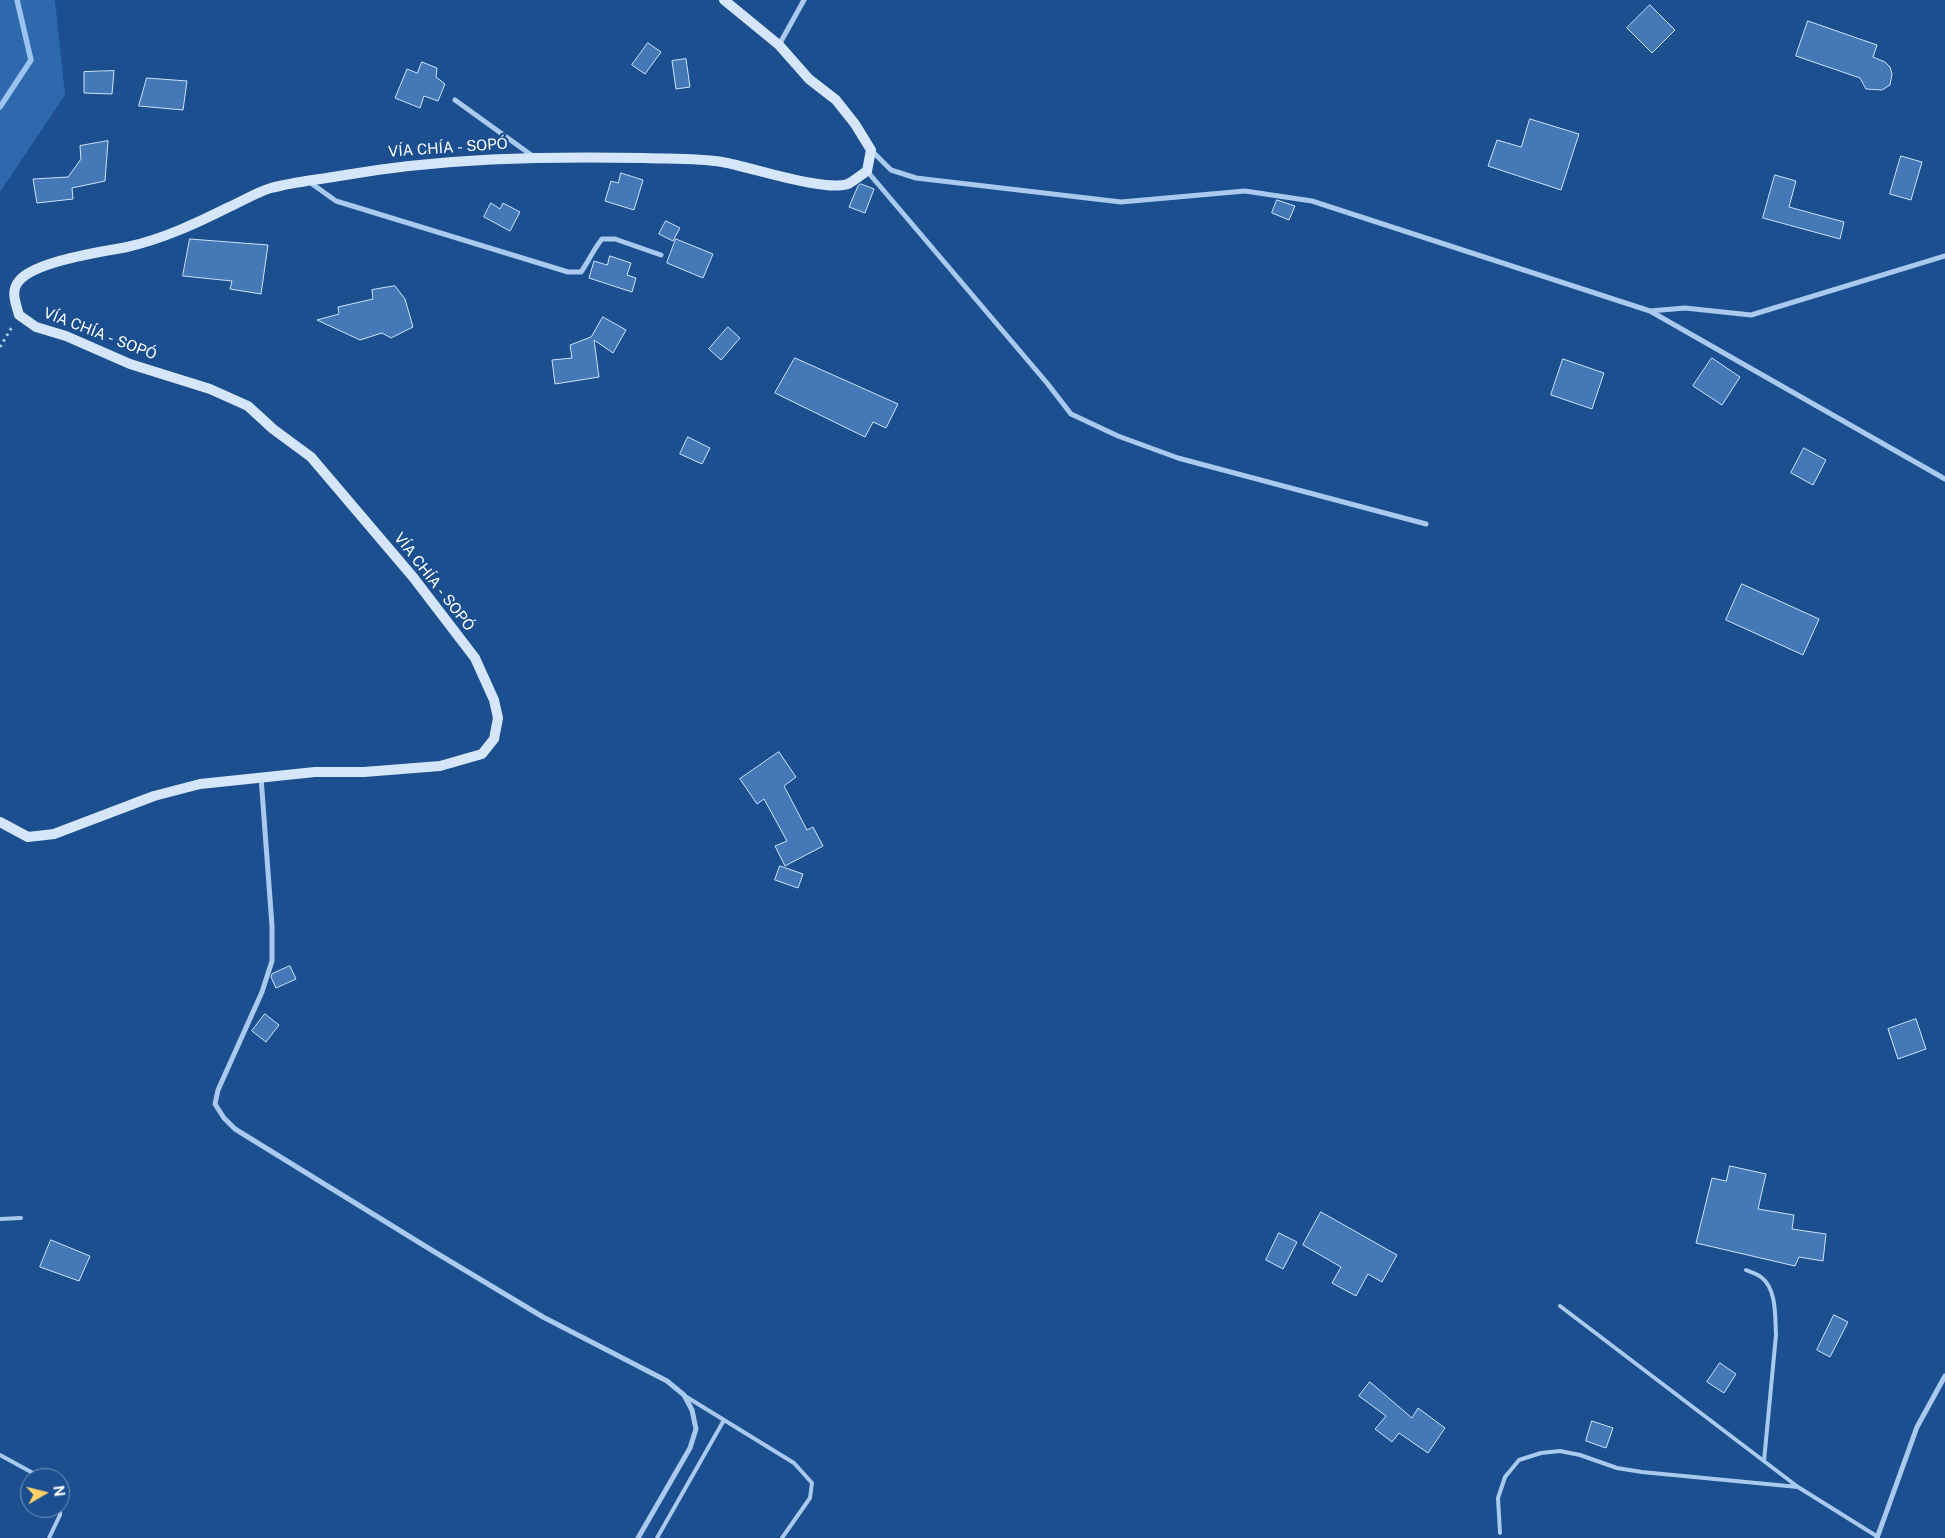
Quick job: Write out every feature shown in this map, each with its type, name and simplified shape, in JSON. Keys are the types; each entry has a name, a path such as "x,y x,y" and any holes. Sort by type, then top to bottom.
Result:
{"street":[{"path":"724,0 779,46 809,79 836,100 855,124 871,150 891,170 916,178 1122,202 1245,191 1312,201 1650,311 1945,479"},
{"path":"779,46 804,0"},
{"path":"455,100 535,158"},
{"path":"871,150 867,171 1071,414 1118,436 1178,458 1426,524"},
{"name":"VÍA CHÍA - SOPÓ","path":"0,822 28,836 54,834 154,796 200,784 315,772 364,772 440,766 482,754 494,739 498,718 494,700 475,658 413,577 311,457 273,429 248,406 210,389 130,364 66,336 36,327 19,315 13,295 18,281 50,264 152,241 268,189 306,180 394,166 454,160 644,158 721,162 827,186 848,184 867,171"},
{"path":"306,180 336,201 568,272 581,272 588,263 593,250 602,239 615,239 661,254"},
{"path":"1650,311 1685,308 1751,315 1945,256"},
{"path":"261,777 272,926 272,960 262,992 218,1090 215,1104 224,1118 235,1129 433,1252 543,1317 667,1381 684,1395 692,1410 696,1430 690,1448 638,1538"},
{"path":"1878,1538 1917,1427 1945,1376"}],"lane":[{"path":"0,1219 21,1218"},
{"path":"1746,1270 1760,1276 1768,1284 1773,1296 1775,1315 1776,1335 1764,1461"},
{"path":"1560,1306 1798,1487 1878,1538"},
{"path":"684,1395 794,1463 812,1483 810,1498 782,1538"},
{"path":"657,1538 724,1420"},
{"path":"1500,1533 1498,1498 1505,1477 1519,1460 1541,1453 1560,1451 1580,1455 1617,1468 1642,1472 1798,1487"},
{"path":"0,1455 24,1468"},
{"path":"49,1538 59,1518"}],"path":[{"path":"0,347 19,315"}],"shaded area":[{"path":"0,0 55,0 65,95 0,192"}],"building":[{"path":"1650,5 1675,30 1652,53 1627,28"},
{"path":"1808,21 1877,45 1873,57 1885,62 1890,67 1892,74 1890,85 1882,90 1866,89 1860,78 1796,56"},
{"path":"648,43 661,52 645,74 632,65"},
{"path":"686,59 690,87 676,89 672,61"},
{"path":"422,62 437,68 436,77 445,84 438,101 424,96 420,108 395,98 407,69 417,73"},
{"path":"114,71 112,94 84,93 84,72"},
{"path":"147,78 187,81 183,110 139,106"},
{"path":"1530,119 1579,134 1561,190 1488,166 1497,140 1521,147"},
{"path":"108,141 105,181 72,188 73,199 37,203 33,179 68,177 81,159 80,146"},
{"path":"1901,156 1922,162 1911,200 1890,194"},
{"path":"621,173 643,180 634,210 605,201 611,181 618,183"},
{"path":"1775,175 1796,181 1789,207 1844,222 1840,239 1763,218"},
{"path":"861,184 874,189 865,213 849,207 858,186"},
{"path":"1277,200 1295,206 1289,220 1272,213"},
{"path":"491,203 500,209 503,203 520,212 510,231 484,217"},
{"path":"666,221 680,228 673,241 659,234"},
{"path":"190,239 268,245 261,294 230,289 232,281 183,276"},
{"path":"676,239 713,254 703,278 667,263"},
{"path":"610,256 631,263 627,275 636,278 632,292 589,278 594,261 607,265"},
{"path":"395,286 405,299 413,327 391,338 382,333 360,340 317,320 339,314 338,307 373,299 372,290"},
{"path":"603,317 626,330 613,353 594,340 599,377 555,384 552,360 572,358 570,345 591,337"},
{"path":"728,327 740,338 721,360 709,349"},
{"path":"795,358 898,404 886,428 873,422 865,437 775,393"},
{"path":"1712,358 1740,377 1722,405 1693,386"},
{"path":"1563,359 1604,373 1592,409 1551,395"},
{"path":"688,437 710,448 702,464 680,454"},
{"path":"1804,448 1826,460 1813,485 1791,473"},
{"path":"1742,584 1819,619 1803,655 1726,620"},
{"path":"779,752 796,777 784,786 807,830 813,827 823,846 785,866 775,846 787,841 764,799 757,804 740,779"},
{"path":"780,866 803,874 798,888 775,880"},
{"path":"290,966 296,979 276,988 271,977 272,974"},
{"path":"265,1014 279,1025 266,1042 252,1031"},
{"path":"1916,1019 1926,1049 1898,1059 1888,1029"},
{"path":"1730,1166 1766,1174 1758,1209 1794,1215 1792,1229 1826,1234 1823,1261 1799,1257 1795,1266 1696,1243 1712,1178 1726,1181"},
{"path":"1321,1212 1397,1255 1382,1282 1368,1274 1356,1296 1332,1283 1341,1267 1303,1245"},
{"path":"1279,1233 1297,1242 1283,1269 1266,1260"},
{"path":"51,1240 90,1256 79,1281 40,1267"},
{"path":"1834,1315 1848,1322 1830,1357 1817,1350"},
{"path":"1720,1363 1736,1374 1724,1393 1707,1382"},
{"path":"1370,1382 1412,1418 1418,1408 1445,1428 1428,1453 1399,1433 1392,1442 1375,1429 1386,1416 1359,1396"},
{"path":"1592,1421 1613,1428 1606,1448 1586,1441"}],"waterway":[{"path":"0,107 31,60 17,0"}]}
